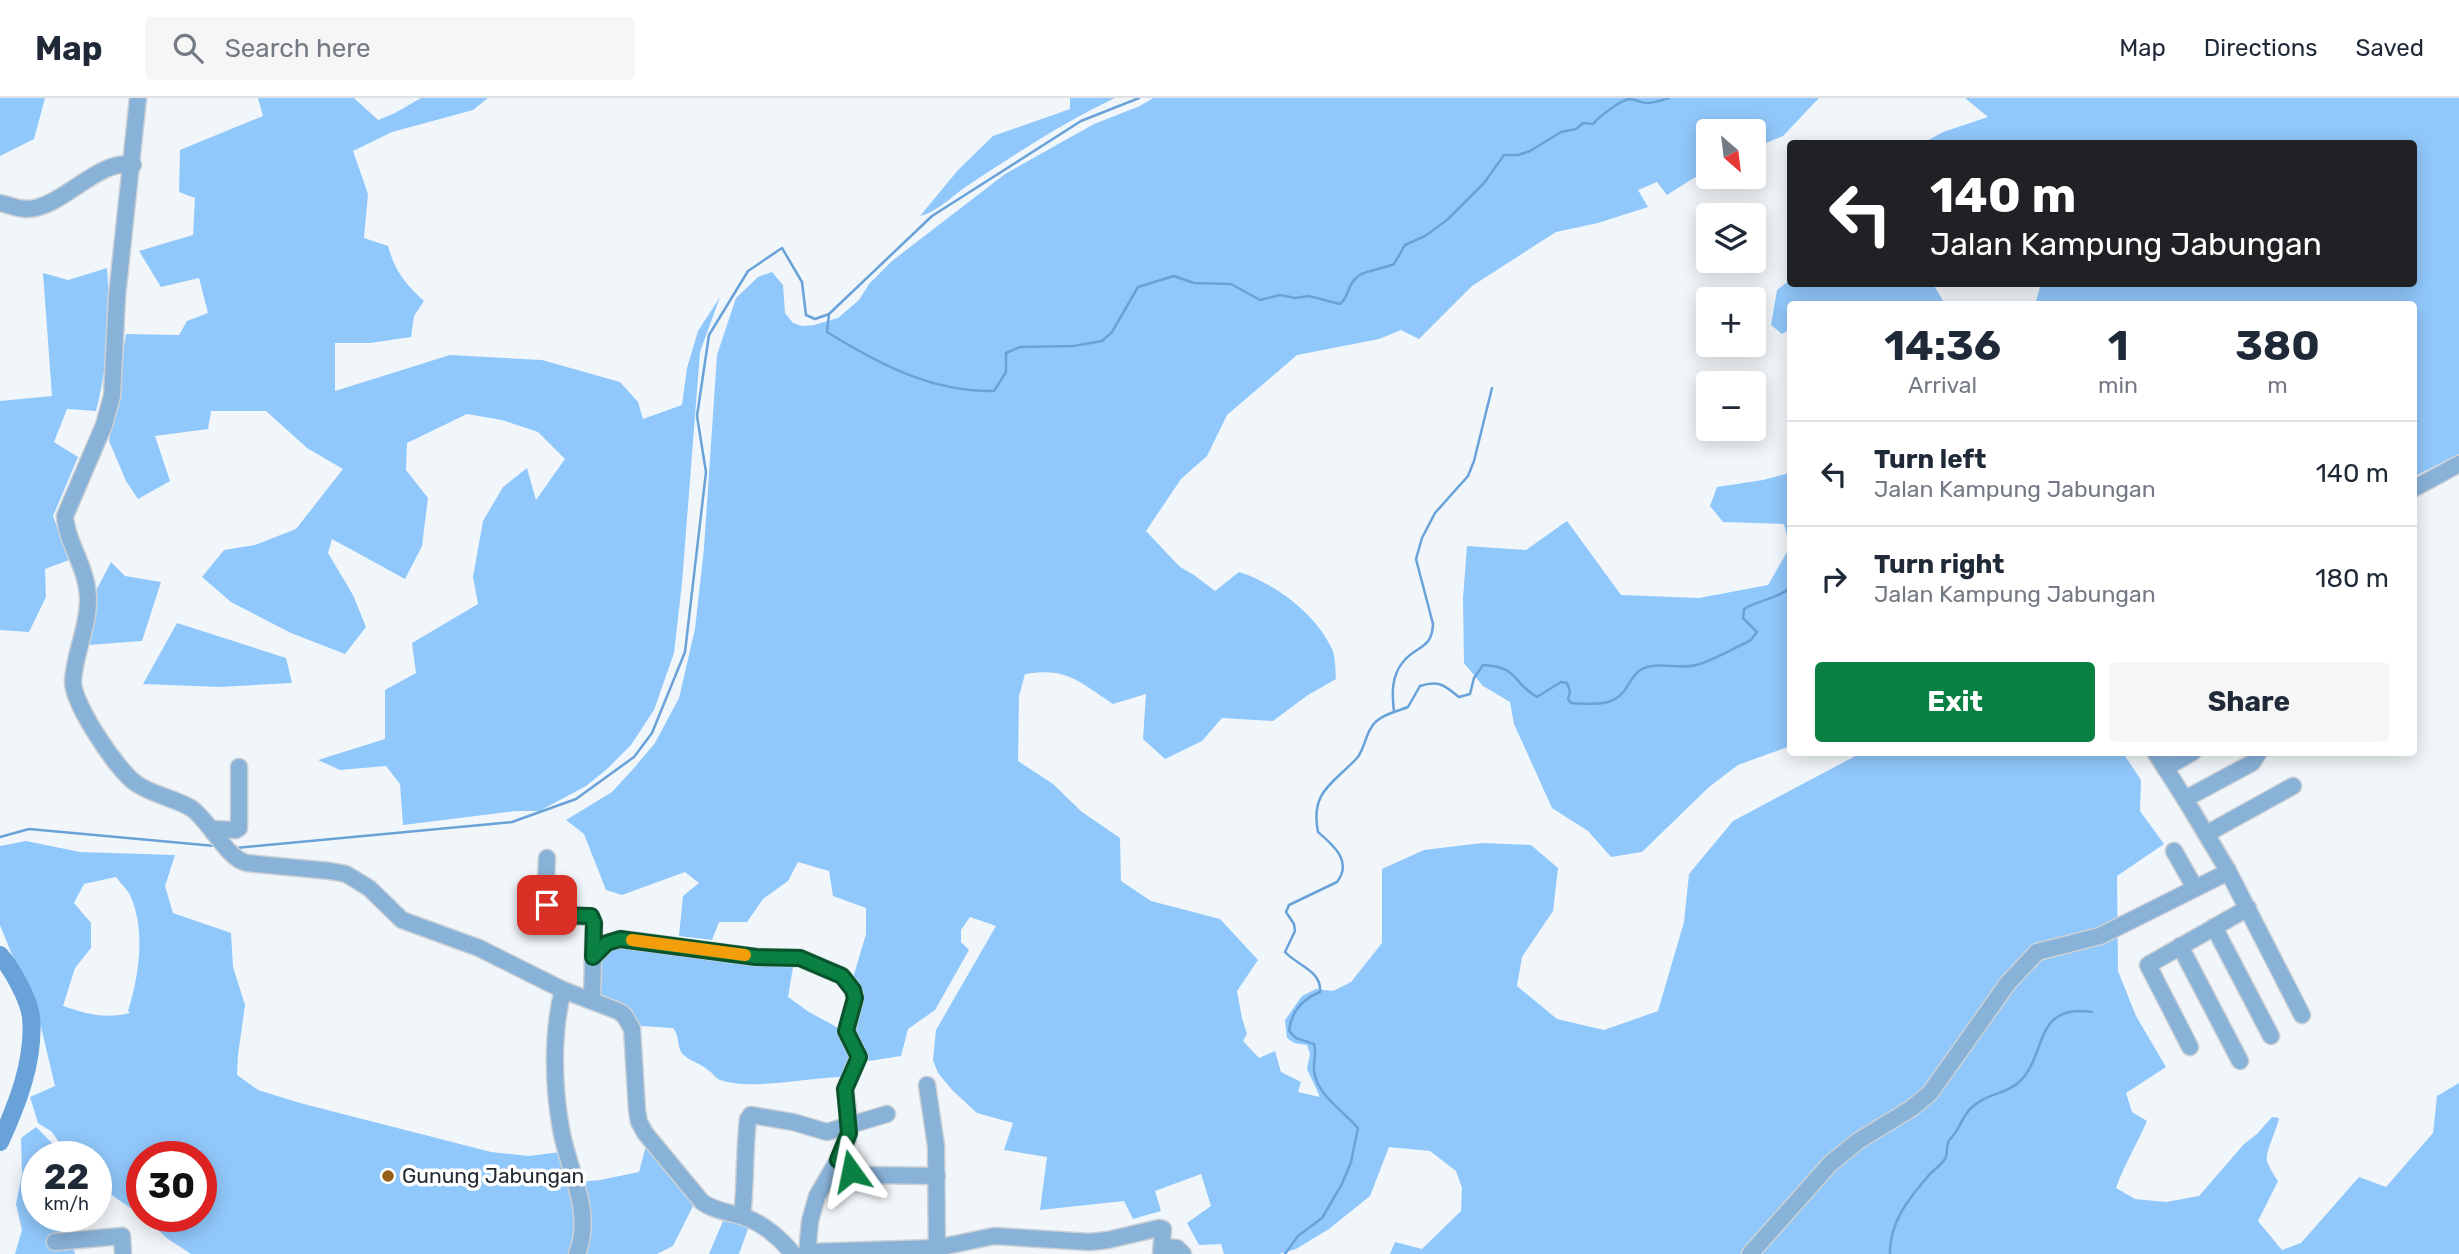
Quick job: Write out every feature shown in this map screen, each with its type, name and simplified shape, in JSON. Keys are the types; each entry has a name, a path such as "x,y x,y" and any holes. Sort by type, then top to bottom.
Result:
{"street":[{"path":"138,98 117,296 112,396 100,437 65,516 84,569 89,601 73,682 78,702 125,775 138,785 189,807 236,859 346,874 369,888 402,920 479,948 563,990 624,1015 632,1029 637,1110 645,1133 702,1202 709,1207 742,1216 803,1253 937,1251 994,1236 1090,1242 1159,1227 1164,1234 1162,1251 1177,1248 1183,1254"},
{"path":"0,203 24,209 37,208 77,188 107,168 132,165"},
{"path":"2417,487 2459,464"},
{"path":"2158,756 2208,833 2302,1014"},
{"path":"2165,768 2186,756"},
{"path":"2185,799 2259,756"},
{"path":"214,832 239,828 239,767"},
{"path":"2208,833 2293,786"},
{"path":"2175,851 2195,888"},
{"path":"547,858 545,903 557,915 591,916 594,923 592,1001"},
{"path":"1749,1254 1830,1164 1858,1141 1912,1108 1930,1093 2008,983 2037,952 2100,936 2222,875 2227,869"},
{"path":"2190,1046 2148,965 2248,908"},
{"path":"2214,927 2271,1036"},
{"path":"593,957 607,943 620,939 756,957 800,958 842,976 855,994 846,1031 859,1057 845,1089 850,1125 848,1139 817,1196 803,1253"},
{"path":"2180,946 2240,1061"},
{"path":"563,990 556,1024 558,1109 561,1132 584,1215 584,1231 577,1254"},
{"path":"927,1085 936,1146 937,1251"},
{"path":"742,1216 745,1194 744,1153 748,1119 751,1115 793,1122 827,1132 887,1114"},
{"path":"838,1160 851,1171 866,1175 937,1176"},
{"path":"55,1244 122,1236 123,1254"}],"shaded area":[{"path":"0,98 45,98 34,139 0,156"},
{"path":"258,98 354,98 378,120 421,98 488,98 473,110 392,132 353,151 368,194 364,238 388,246 402,276 424,301 414,316 411,337 370,343 335,343 335,391 450,355 542,360 620,382 638,402 643,419 682,405 687,368 698,331 720,297 700,352 674,653 654,710 631,745 607,769 586,786 539,811 515,811 403,825 400,784 386,766 340,770 318,760 385,739 385,690 416,673 412,643 478,604 473,577 483,521 503,487 527,468 536,500 565,459 538,432 502,420 467,414 407,443 406,470 428,498 422,546 405,579 332,539 328,553 353,595 366,627 345,654 291,633 231,602 202,577 224,550 255,545 296,529 343,469 307,448 266,411 211,411 208,429 155,436 170,481 138,499 126,481 109,441 126,334 179,335 187,321 208,313 199,278 161,287 139,251 193,235 195,198 179,192 180,150 263,116"},
{"path":"1070,98 1115,98 1041,138 940,207 920,216 958,170 993,136 1070,109"},
{"path":"1153,98 1819,98 1783,136 1766,143 1766,119 1696,119 1696,177 1667,195 1657,182 1638,190 1648,207 1598,223 1556,232 1472,286 1419,339 1401,330 1379,339 1297,355 1227,415 1207,456 1181,479 1146,531 1180,567 1215,591 1239,572 1266,584 1292,601 1324,634 1333,650 1336,679 1308,695 1273,721 1222,718 1202,741 1165,759 1143,739 1146,694 1113,704 1072,678 1052,673 1025,674 1019,696 1018,761 1053,784 1082,812 1120,838 1121,881 1151,901 1220,919 1258,960 1237,991 1247,1034 1243,1041 1259,1058 1275,1051 1281,1072 1301,1082 1298,1092 1320,1097 1307,1069 1310,1054 1307,1045 1294,1043 1287,1038 1285,1020 1302,996 1316,989 1333,991 1351,982 1382,943 1382,869 1424,850 1482,843 1531,845 1558,868 1553,911 1522,957 1517,986 1557,1019 1604,1030 1658,1011 1684,922 1689,874 1733,821 1855,756 2125,756 2141,780 2140,811 2164,844 2117,876 2118,971 2136,1016 2166,1067 2126,1093 2132,1112 2147,1121 2116,1188 2135,1199 2166,1202 2199,1196 2244,1144 2272,1117 2279,1118 2267,1157 2278,1181 2258,1221 2282,1250 2301,1243 2359,1177 2386,1187 2433,1133 2437,1096 2459,1083 2459,1254 1390,1254 1395,1242 1422,1249 1461,1211 1462,1188 1456,1171 1430,1151 1389,1147 1370,1196 1329,1229 1296,1249 1279,1254 1224,1254 1221,1244 1199,1245 1187,1223 1211,1206 1201,1174 1155,1191 1161,1211 1133,1219 1124,1201 1040,1210 1047,1157 1004,1150 1013,1123 977,1113 938,1073 933,1060 936,1030 996,926 970,917 961,930 961,942 969,950 935,1010 908,1029 901,1056 869,1061 850,1030 853,978 866,934 866,908 833,896 829,871 798,862 788,881 763,899 747,922 719,922 712,940 679,936 683,896 699,883 685,872 622,895 606,890 584,834 566,820 612,792 655,743 679,698 695,629 704,548 717,355 736,298 758,277 772,272 783,285 785,313 793,323 802,326 814,325 838,318 859,300 869,284 892,261 1005,174 1094,124"},
{"path":"1965,98 2459,98 2459,454 2417,475 2417,301 2036,301 2040,287 2417,287 2417,140 1928,140 1943,132 1988,117"},
{"path":"107,268 107,340 96,411 67,409 54,442 78,457 53,516 69,560 45,569 46,597 29,632 0,630 0,401 52,396 43,273 68,280"},
{"path":"1787,282 1787,287 1935,287 1943,301 1787,301 1787,331 1782,334 1771,325 1777,290"},
{"path":"1787,474 1787,536 1784,524 1723,522 1710,506 1717,487"},
{"path":"1567,521 1621,595 1699,598 1768,585 1787,552 1787,747 1738,765 1709,787 1642,852 1611,857 1588,831 1552,808 1514,724 1510,702 1483,686 1464,663 1463,598 1467,546 1526,550"},
{"path":"111,562 125,576 161,582 142,641 88,645 97,589"},
{"path":"177,623 286,658 292,683 220,687 143,684"},
{"path":"26,841 80,852 175,855 165,886 173,913 231,933 233,967 245,1005 237,1075 258,1090 491,1152 529,1156 560,1152 570,1183 639,1172 647,1142 686,1190 693,1206 673,1246 657,1254 191,1254 160,1232 217,1232 217,1141 126,1141 126,1205 112,1195 112,1141 58,1141 52,1132 38,1123 30,1097 55,1086 41,1027 0,925 0,846","holes":["116,877 130,895 139,938 138,968 128,1011 130,1013 96,1015 63,1006 75,968 91,948 91,923 74,903 84,884"]},
{"path":"618,943 794,961 788,997 842,1030 857,1057 844,1077 764,1084 720,1080 682,1053 673,1028 641,1026 629,1011 597,998 598,956"},
{"path":"36,1127 50,1141 21,1141 21,1138"},
{"path":"21,1179 21,1226 16,1204"},
{"path":"723,1221 749,1226 739,1254 709,1254"},
{"path":"21,1232 63,1232 75,1254 15,1254"}],"waterway":[{"path":"236,848 512,822 576,799 634,757 652,733 685,652 706,472 697,416 709,335 748,271 782,248 802,282 806,315 815,319 829,314 932,216 1081,121 1139,98"},
{"path":"829,314 827,332 886,365 949,387 994,391 1006,372 1006,353 1020,347 1073,346 1102,341 1112,332 1138,287 1174,276 1194,283 1231,284 1260,300 1280,295 1295,298 1309,296 1340,304 1352,282 1359,276 1394,264 1405,245 1425,236 1447,220 1484,183 1504,155 1518,155 1530,151 1561,132 1576,129 1583,123 1593,124 1610,109 1626,100 1647,103 1669,98"},
{"path":"1394,712 1396,673 1408,657 1430,639 1432,632 1433,624 1416,559 1422,538 1435,513 1468,476 1492,388"},
{"path":"1285,1254 1298,1236 1322,1218 1342,1184 1351,1162 1358,1128 1320,1088 1314,1071 1314,1044 1296,1038 1289,1031 1292,1018 1299,1007 1320,992 1320,985 1308,969 1285,952 1295,931 1286,912 1289,905 1337,882 1341,874 1343,867 1339,854 1318,832 1317,807 1326,789 1357,758 1374,724 1388,714 1408,707 1420,686 1437,684 1459,697 1470,694 1474,678 1483,665 1510,672 1537,697 1561,682 1567,683 1570,691 1568,699 1571,703 1596,704 1611,701 1623,692 1642,669 1696,665 1751,640 1757,632 1743,618 1744,609 1787,590"},
{"path":"0,837 29,829 215,846"},
{"path":"0,955 15,976 27,1002 32,1033 23,1082 0,1142"},
{"path":"1890,1254 1893,1231 1902,1211 1922,1183 1945,1159 1947,1145 1969,1111 1977,1103 2018,1083 2034,1060 2050,1024 2059,1016 2073,1011 2092,1012"}],"slow traffic":[{"path":"632,940 745,955"}],"place":[{"name":"Gunung Jabungan","path":"388,1176"}],"route":[{"path":"547,905 557,915 591,916 594,923 593,957 607,943 620,939 756,957 800,958 845,978 855,994 846,1031 859,1053 859,1061 845,1089 850,1125 838,1160 851,1171"}]}
